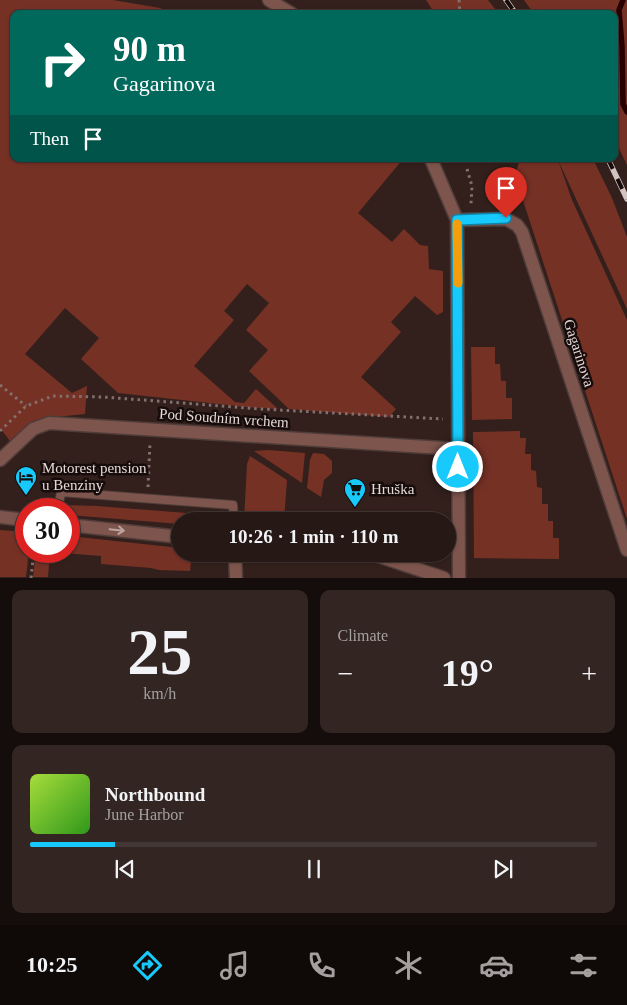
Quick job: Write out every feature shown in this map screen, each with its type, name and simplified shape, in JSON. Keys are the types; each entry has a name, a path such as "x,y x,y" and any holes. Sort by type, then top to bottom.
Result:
{"street":[{"path":"269,0 285,10"},
{"path":"433,162 462,220 458,449 459,578"},
{"name":"Gagarinova","path":"462,220 506,218 517,225 522,232 627,550"},
{"name":"Pod Soudním vrchem","path":"0,460 33,429 49,423 458,449"},
{"path":"0,517 15,519"},
{"path":"80,526 171,536"},
{"path":"235,562 236,578"},
{"path":"396,562 444,578"}],"lane":[{"path":"60,498 61,492 147,498 233,505 233,512"}],"path":[{"path":"462,220 472,200 472,186 467,169"},
{"path":"0,385 26,406"},
{"path":"0,431 26,406 53,396 103,397 447,420"},
{"path":"147,498 150,430"},
{"path":"31,578 33,563"}],"shaded area":[{"path":"0,0 113,0 165,10 10,10 10,162 400,162 358,213 392,242 404,229 420,245 428,246 429,269 443,271 443,312 437,315 415,296 391,322 401,332 361,377 396,409 389,417 289,409 249,371 268,350 246,330 269,303 247,284 224,311 234,320 194,366 235,402 244,403 256,389 278,409 118,393 81,359 99,338 65,308 25,354 72,393 87,386 85,414 46,418 28,426 10,441 0,428"},
{"path":"426,0 488,0 496,10 432,10"},
{"path":"524,0 627,0 627,165 618,146 618,10 531,10"},
{"path":"519,162 559,162 572,200 627,320 627,519 515,176"},
{"path":"559,162 594,162 612,198 627,237 627,309"},
{"path":"471,347 495,347 495,364 500,364 501,381 506,381 506,398 512,398 512,419 472,420"},
{"path":"520,431 520,438 526,438 525,454 531,454 531,470 536,471 537,487 542,488 542,504 548,504 548,521 553,521 553,538 559,538 559,559 474,558 473,432"},
{"path":"268,450 305,453 302,483 254,451"},
{"path":"313,453 324,454 332,461 332,473 324,480 321,497 307,488 310,460"},
{"path":"250,456 287,480 285,512 244,512 247,464"},
{"path":"80,505 174,512 171,512 171,523 80,516"},
{"path":"0,530 15,531 15,563 28,563 26,577 0,577"},
{"path":"80,537 171,547 171,562 191,562 190,571 159,570 101,564 101,556 80,554"},
{"path":"35,563 49,563 48,577 33,577"}],"waterway":[{"path":"623,0 619,10 623,104 627,112"}],"railway":[{"path":"506,0 513,10"},
{"path":"609,162 627,199"}],"slow traffic":[{"path":"457,224 458,283"}],"place":[{"name":"Motorest pension u Benziny","path":"26,496"},
{"name":"Hruška","path":"355,508"}],"route":[{"path":"458,467 457,220 506,218"}]}
